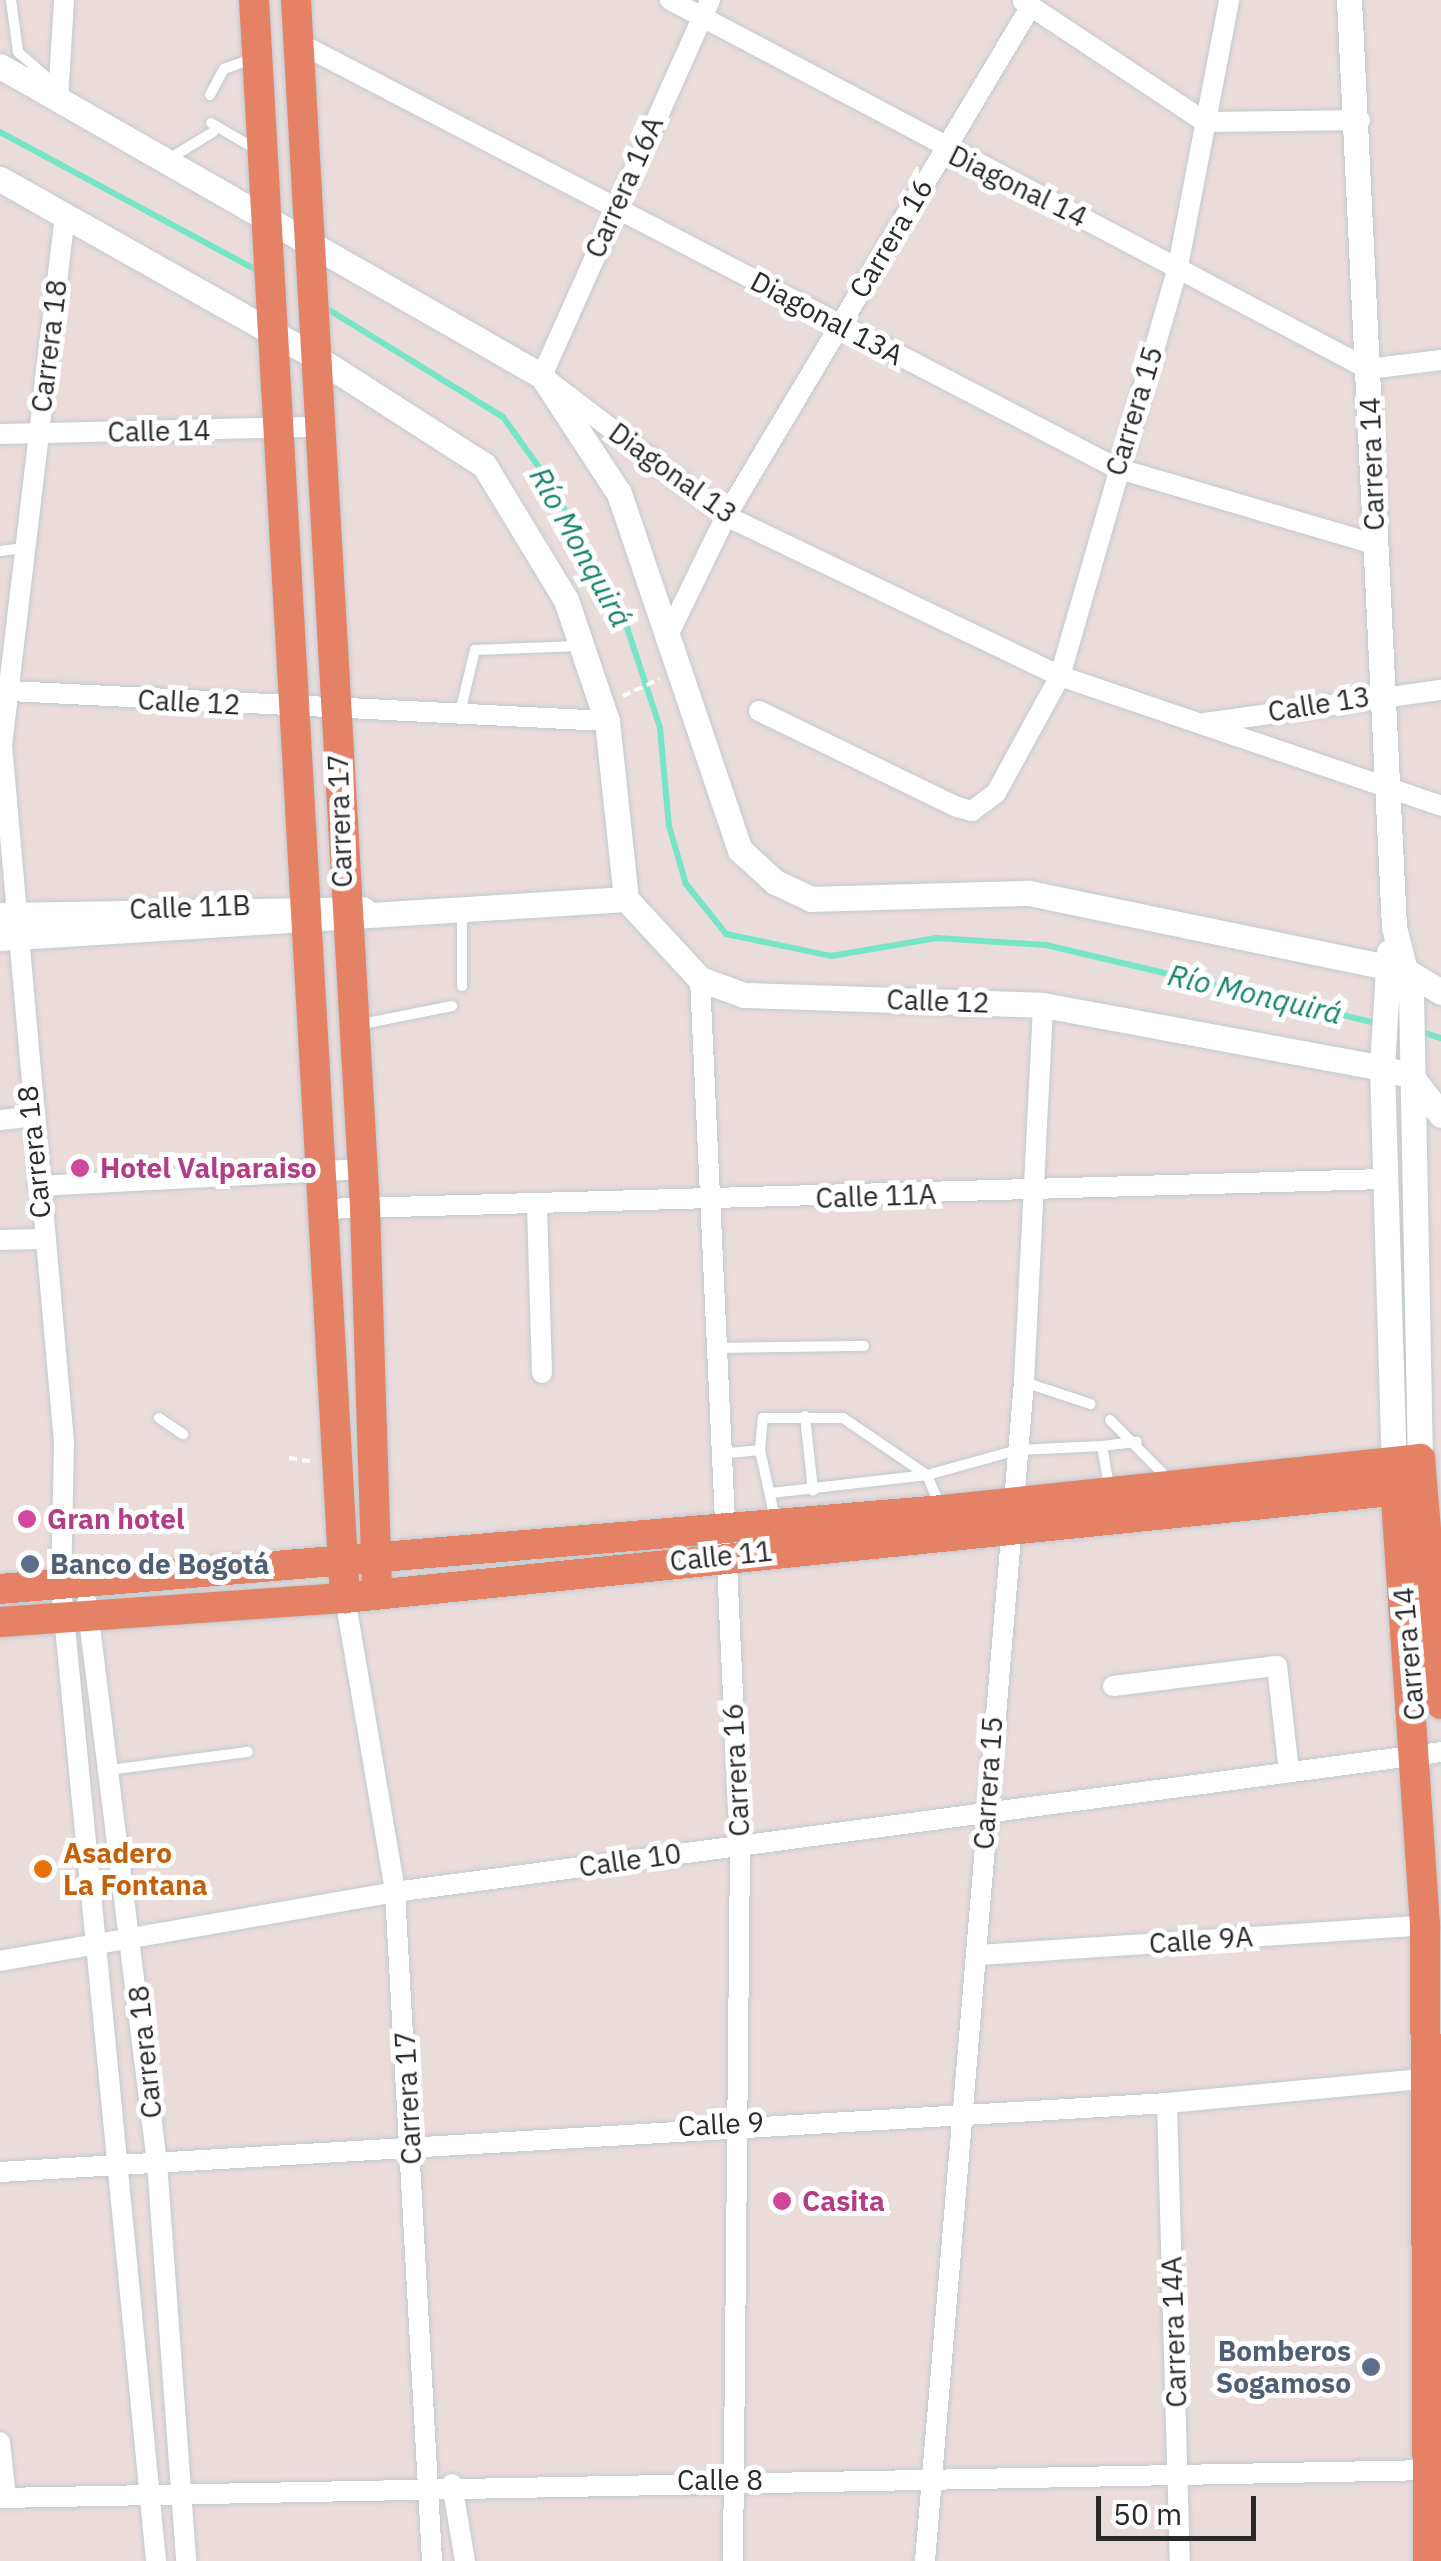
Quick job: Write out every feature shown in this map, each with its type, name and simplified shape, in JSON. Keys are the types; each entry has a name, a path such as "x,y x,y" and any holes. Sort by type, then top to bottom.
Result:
{"main road":[{"name":"Carrera 17","path":"254,0 265,154 289,708 345,1598"},
{"name":"Carrera 17","path":"296,0 344,913 365,1208 378,1594"},
{"name":"Calle 11","path":"0,1622 378,1594 723,1542 776,1525 942,1510 1010,1515 1110,1492 1173,1486 1414,1477"},
{"name":"Calle 11","path":"0,1589 374,1556 723,1542 1414,1477"},
{"name":"Carrera 14","path":"1414,1477 1441,1704"},
{"name":"Carrera 14","path":"1414,1477 1429,1753 1425,1924 1435,2077 1435,2470 1428,2561"}],"street":[{"path":"58,93 64,0"},
{"name":"Diagonal 14","path":"670,0 707,8 943,150 1178,266 1368,369"},
{"name":"Carrera 15","path":"759,711 957,808 986,804 1060,676 1116,468 1178,266 1228,0"},
{"name":"Carrera 14","path":"1349,0 1360,120 1374,544 1390,785 1414,1477"},
{"path":"1026,3 1205,122 1360,120"},
{"name":"Carrera 16","path":"670,630 726,516 1026,3"},
{"name":"Carrera 16A","path":"542,376 614,204 707,8"},
{"name":"Diagonal 13A","path":"299,43 1116,468 1374,544"},
{"name":"Diagonal 13","path":"0,66 58,93 269,235 542,376 726,516 1060,676 1390,785 1441,806"},
{"path":"0,179 313,348 484,465 550,570 612,712 626,899"},
{"name":"Carrera 18","path":"65,216 1,745 6,926 38,1186 65,1552 76,1617 156,2561"},
{"path":"1368,369 1441,360"},
{"path":"542,376 619,494 670,630 740,850 775,882 811,899 1028,893 1441,992"},
{"name":"Calle 14","path":"0,434 318,426"},
{"name":"Calle 13","path":"1198,724 1383,694 1441,690"},
{"name":"Calle 12","path":"10,691 459,718 612,712"},
{"name":"Calle 12","path":"626,899 700,979 744,995 1042,1005 1397,1061"},
{"name":"Calle 11B","path":"6,926 378,913 626,899"},
{"name":"Carrera 16","path":"700,979 740,1846 733,2561"},
{"name":"Carrera 15","path":"926,2561 978,1955 985,1814 1024,1382 1042,1005"},
{"path":"1397,1061 1441,1115"},
{"name":"Carrera 14","path":"1397,1061 1387,1179 1414,1477"},
{"path":"0,1120 30,1117"},
{"path":"38,1186 362,1169"},
{"name":"Calle 11A","path":"323,1209 1036,1192 1387,1179"},
{"path":"537,1206 542,1374"},
{"path":"0,1240 42,1239"},
{"path":"357,1637 378,1594"},
{"name":"Carrera 17","path":"345,1598 357,1637 395,1892 412,2143 424,2486 432,2561"},
{"name":"Carrera 18","path":"76,1617 109,1770 132,1940 157,2163 186,2561"},
{"path":"1114,1686 1277,1666 1289,1772"},
{"name":"Calle 10","path":"0,1961 101,1947 395,1892 1429,1753"},
{"name":"Calle 9A","path":"978,1955 1425,1924"},
{"name":"Calle 9","path":"0,2172 737,2123 1168,2104 1435,2077"},
{"name":"Carrera 14A","path":"1168,2104 1180,2561"},
{"path":"0,2442 3,2498"},
{"name":"Calle 8","path":"3,2498 452,2484 734,2479 1179,2479 1435,2470"},
{"path":"452,2484 465,2561"}],"lane":[{"path":"11,0 18,52 58,93"},
{"path":"210,95 224,70 258,57"},
{"path":"164,162 212,128 265,154"},
{"path":"0,550 26,548"},
{"path":"459,718 475,650 580,646"},
{"path":"462,908 462,986"},
{"path":"351,1025 452,1006"},
{"path":"715,1348 864,1346"},
{"path":"1024,1382 1090,1404"},
{"path":"805,1416 813,1491"},
{"path":"159,1418 184,1434"},
{"path":"776,1525 760,1450 762,1418 843,1418 928,1474 942,1510"},
{"path":"1110,1420 1137,1442 1173,1486"},
{"path":"770,1492 813,1491 928,1474 1018,1450 1137,1442"},
{"path":"1102,1446 1110,1492"},
{"path":"720,1454 760,1450"},
{"path":"109,1770 248,1752"}],"path":[{"path":"612,712 665,676"},
{"path":"289,1458 318,1461"}],"waterway":[{"name":"Río Monquirá","path":"0,132 262,273"},
{"name":"Río Monquirá","path":"321,305 503,417 546,477 620,606 660,728 669,826 686,884 726,934 831,956 936,938 1046,945 1377,1023"},
{"name":"Río Monquirá","path":"1419,1031 1441,1038"}],"place":[{"name":"Hotel Valparaiso","path":"80,1168"},
{"name":"Gran hotel","path":"27,1519"},
{"name":"Banco de Bogotá","path":"30,1564"},
{"name":"Asadero La Fontana","path":"43,1869"},
{"name":"Casita","path":"782,2201"},
{"name":"Bomberos Sogamoso","path":"1371,2367"}]}
